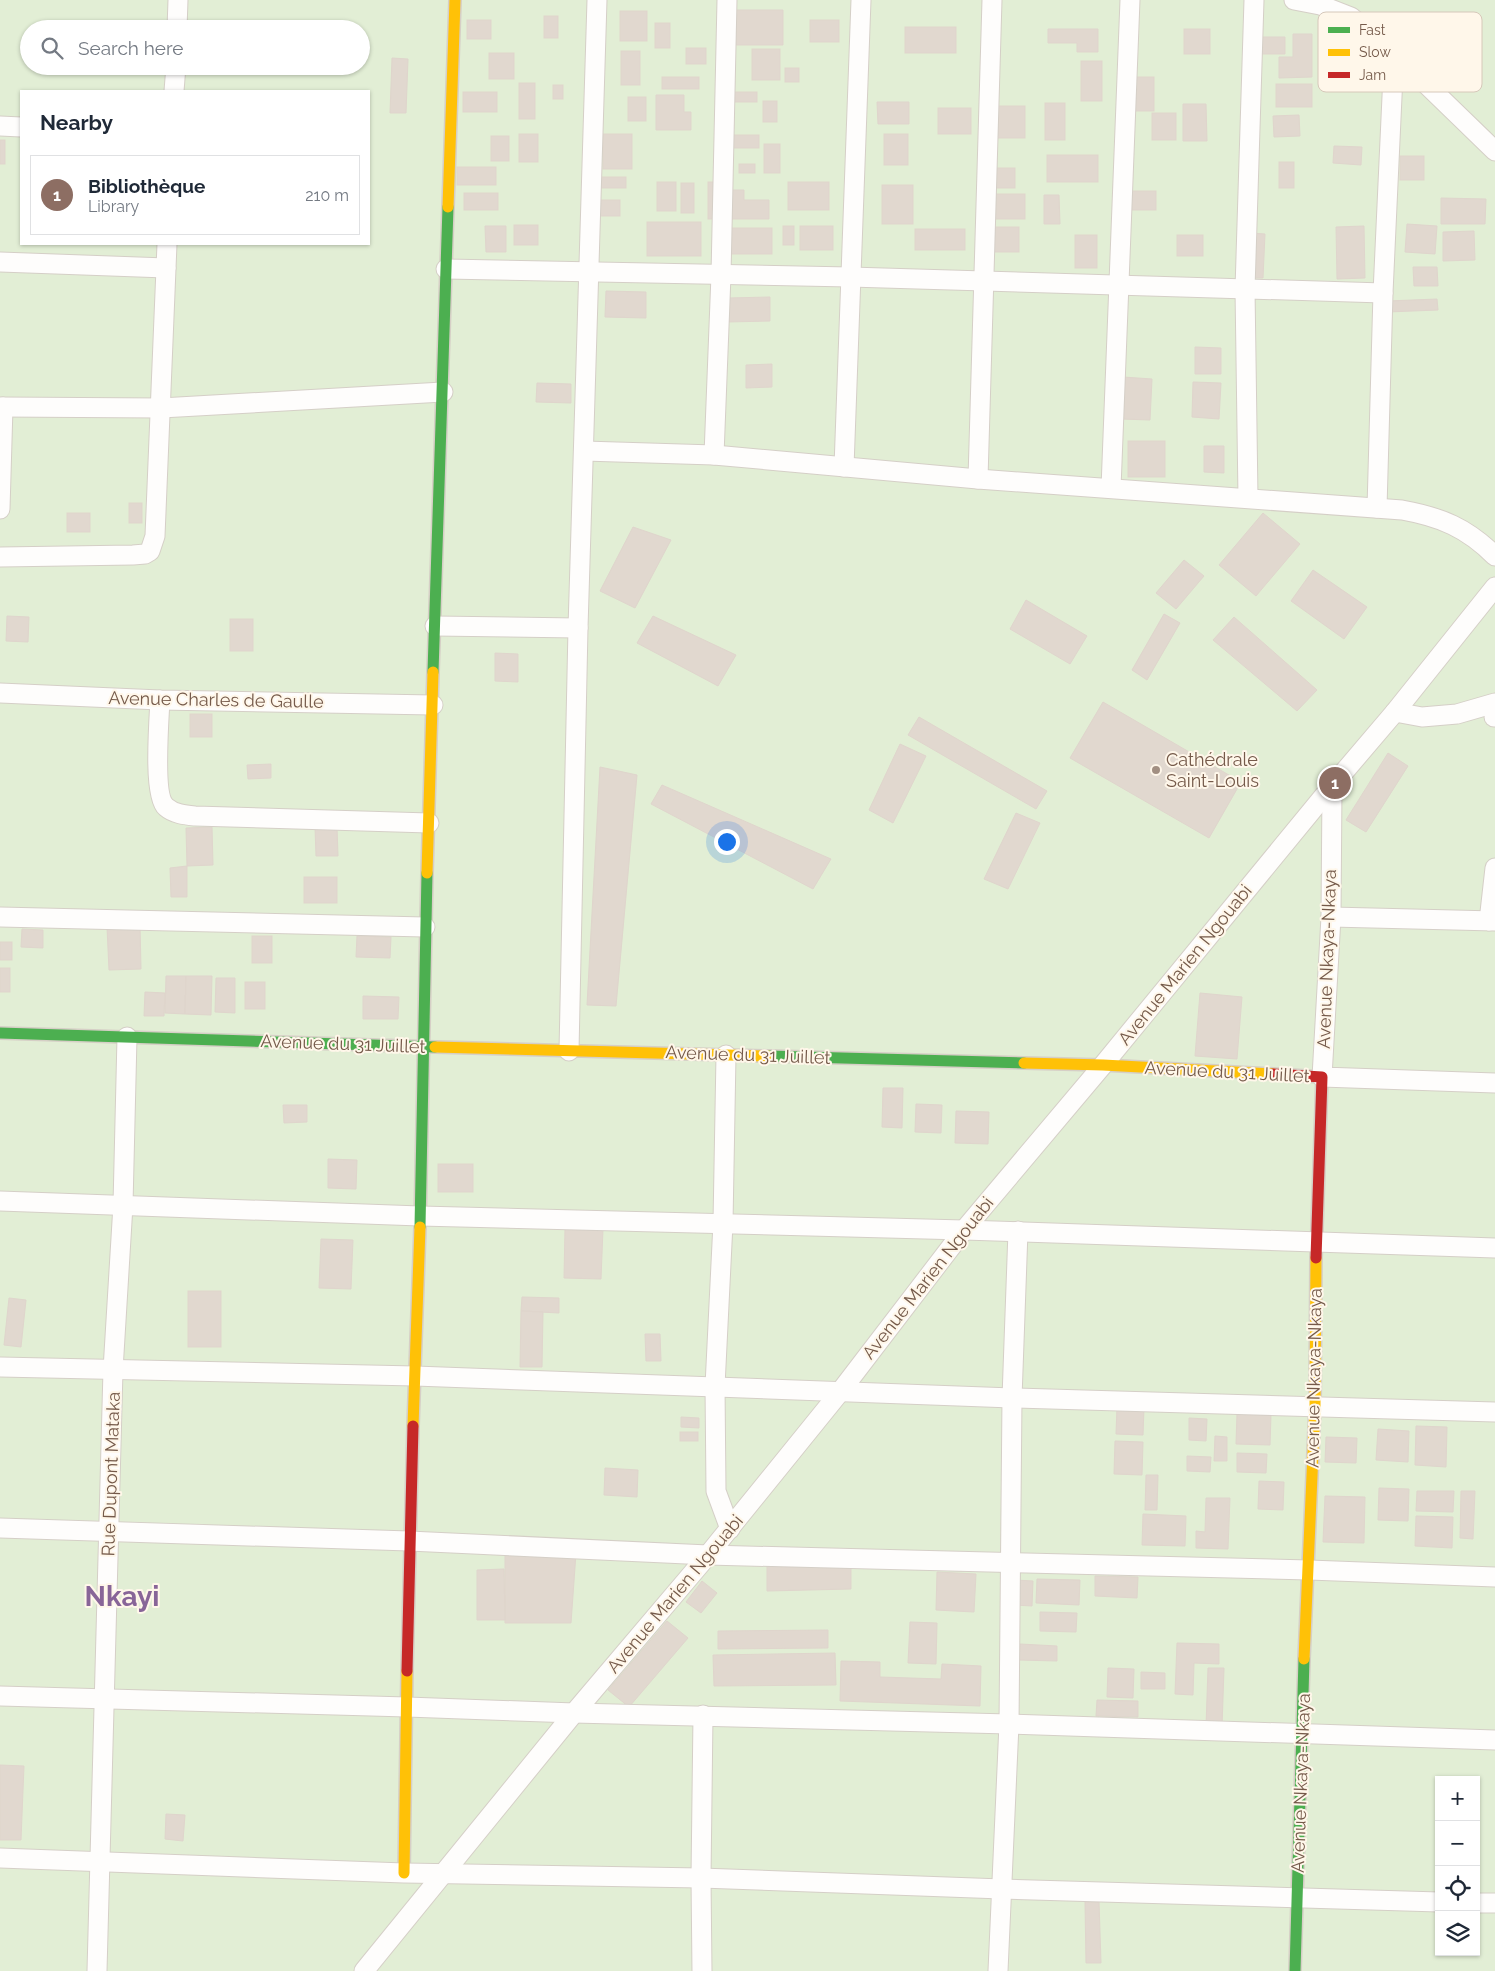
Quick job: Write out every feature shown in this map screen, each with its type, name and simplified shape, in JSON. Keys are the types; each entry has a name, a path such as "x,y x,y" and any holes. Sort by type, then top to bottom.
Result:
{"street":[{"path":"177,20 178,0"},
{"path":"404,1873 425,928 455,0"},
{"path":"569,1051 578,628 597,0"},
{"path":"714,455 721,275 727,0"},
{"path":"844,467 861,0"},
{"path":"978,479 992,0"},
{"path":"1110,488 1130,0"},
{"path":"1248,498 1245,289 1254,0"},
{"path":"1294,0 1320,2 1341,12"},
{"path":"174,90 175,75"},
{"path":"1377,508 1383,292 1392,92"},
{"path":"1434,92 1495,151"},
{"path":"0,126 20,127"},
{"path":"0,557 133,555 150,552 155,536 167,245"},
{"path":"0,262 166,268"},
{"path":"446,269 850,277 1383,292"},
{"path":"0,509 1,407 161,408 443,392"},
{"path":"584,451 714,455 978,479 1377,508 1422,514 1440,519 1478,539 1495,556"},
{"name":"Avenue Marien Ngouabi","path":"364,1971 574,1713 730,1529 840,1392 964,1230 1395,712 1495,587"},
{"path":"435,626 578,628"},
{"name":"Avenue Charles de Gaulle","path":"0,693 160,700 433,705"},
{"path":"160,700 158,785 160,799 165,807 172,811 196,816 429,823"},
{"path":"1395,712 1422,717 1494,713"},
{"name":"Avenue Nkaya-Nkaya","path":"1294,1971 1301,1733 1315,1408 1316,1242 1322,1077 1331,917 1332,786"},
{"path":"1331,917 1492,921 1495,868"},
{"path":"0,916 425,928"},
{"name":"Avenue du 31 Juillet","path":"0,1033 423,1047 1103,1065 1322,1077 1495,1083"},
{"name":"Rue Dupont Mataka","path":"97,1971 113,1370 123,1205 127,1037"},
{"path":"726,1055 723,1223 715,1386 716,1491 730,1529"},
{"path":"0,1201 420,1216 1018,1231 1495,1248"},
{"path":"998,1971 1009,1724 1012,1398 1018,1231"},
{"path":"0,1366 415,1376 1012,1398 1495,1412"},
{"path":"0,1528 410,1541 708,1555 1308,1570 1495,1577"},
{"path":"0,1696 407,1706 574,1713 703,1715 1495,1740"},
{"path":"702,1971 703,1715"},
{"path":"0,1858 404,1873 701,1878 1435,1902"},
{"path":"1480,1902 1495,1903"}],"green space":[{"path":"0,0 1495,0 1495,1971 0,1971"}],"building":[{"path":"730,10 783,10 783,45 731,45"},
{"path":"620,11 647,11 647,41 620,41"},
{"path":"544,16 558,16 558,38 544,38"},
{"path":"467,20 491,20 491,39 467,39"},
{"path":"810,20 839,20 839,42 810,42"},
{"path":"655,23 670,23 670,48 655,48"},
{"path":"905,27 956,27 956,53 905,53"},
{"path":"1048,29 1098,29 1098,52 1077,52 1077,43 1048,43"},
{"path":"1184,29 1210,29 1210,54 1184,54"},
{"path":"1293,34 1312,34 1312,77 1279,78 1279,57 1293,57"},
{"path":"1257,37 1285,37 1285,54 1256,54"},
{"path":"686,48 706,48 706,64 686,64"},
{"path":"752,49 780,49 780,80 752,80"},
{"path":"621,51 640,51 640,85 621,85"},
{"path":"489,53 514,53 514,79 489,79"},
{"path":"392,58 408,59 406,113 390,113"},
{"path":"1081,61 1102,61 1102,101 1081,101"},
{"path":"785,68 799,68 799,82 785,82"},
{"path":"662,77 699,77 699,89 662,89"},
{"path":"1132,77 1154,77 1154,111 1132,111"},
{"path":"519,83 535,83 535,119 519,119"},
{"path":"1276,84 1312,84 1312,107 1276,107"},
{"path":"553,85 563,85 563,99 553,99"},
{"path":"463,92 497,92 497,112 463,112"},
{"path":"732,92 757,92 757,102 732,102"},
{"path":"656,95 684,95 684,112 691,112 691,130 656,130"},
{"path":"628,97 646,97 646,121 628,121"},
{"path":"763,101 777,101 777,122 763,122"},
{"path":"877,102 909,102 909,124 878,124"},
{"path":"1045,103 1065,103 1065,140 1045,140"},
{"path":"1183,104 1206,104 1207,141 1183,141"},
{"path":"994,106 1025,106 1025,138 994,138"},
{"path":"938,108 971,108 971,134 938,134"},
{"path":"1152,113 1176,113 1176,140 1152,140"},
{"path":"1299,115 1300,136 1274,137 1273,116"},
{"path":"519,134 538,134 538,162 519,162"},
{"path":"603,134 632,134 632,169 603,169"},
{"path":"884,134 908,134 908,165 884,165"},
{"path":"728,135 759,135 759,148 728,148"},
{"path":"491,136 509,136 509,161 491,161"},
{"path":"0,140 5,140 5,164 0,164"},
{"path":"764,144 780,144 780,173 764,173"},
{"path":"1334,146 1362,147 1361,165 1333,163"},
{"path":"1047,155 1098,155 1098,182 1047,182"},
{"path":"1400,156 1424,156 1424,180 1400,180"},
{"path":"1279,162 1294,162 1294,188 1279,188"},
{"path":"739,164 755,164 755,173 739,173"},
{"path":"457,167 496,167 496,185 457,185"},
{"path":"991,168 1015,168 1015,188 991,188"},
{"path":"595,177 626,177 626,188 595,188"},
{"path":"657,182 676,182 676,211 657,211"},
{"path":"708,182 717,182 717,219 708,219"},
{"path":"788,182 829,182 829,210 788,210"},
{"path":"681,183 694,183 694,213 681,213"},
{"path":"882,185 913,185 913,224 882,224"},
{"path":"727,190 744,190 744,200 769,200 769,219 727,219"},
{"path":"1131,191 1156,191 1156,210 1131,210"},
{"path":"464,193 498,193 498,210 464,210"},
{"path":"991,194 1025,194 1025,219 991,219"},
{"path":"1044,195 1059,195 1060,224 1044,224"},
{"path":"1441,198 1486,199 1485,224 1441,224"},
{"path":"599,200 620,200 620,216 599,216"},
{"path":"647,222 701,222 701,256 647,256"},
{"path":"1407,224 1437,226 1435,254 1405,252"},
{"path":"514,225 538,225 538,245 514,245"},
{"path":"485,226 506,226 506,252 486,252"},
{"path":"783,226 794,226 794,245 783,245"},
{"path":"800,226 833,226 833,250 800,250"},
{"path":"1364,226 1365,278 1337,279 1336,227"},
{"path":"989,227 1019,227 1019,252 989,252"},
{"path":"728,228 772,228 772,254 728,254"},
{"path":"915,229 965,229 965,250 915,250"},
{"path":"1474,231 1475,260 1443,261 1443,232"},
{"path":"1251,233 1265,234 1263,278 1249,278"},
{"path":"1075,235 1097,235 1097,268 1075,268"},
{"path":"1177,235 1203,235 1203,256 1177,256"},
{"path":"1413,267 1437,267 1438,286 1414,286"},
{"path":"606,291 646,292 646,318 605,317"},
{"path":"770,297 770,321 728,322 728,298"},
{"path":"1437,299 1438,310 1387,312 1387,301"},
{"path":"1195,347 1221,348 1221,374 1195,374"},
{"path":"772,364 772,387 746,388 746,365"},
{"path":"1123,377 1152,379 1150,420 1121,419"},
{"path":"1193,382 1221,383 1219,419 1192,417"},
{"path":"537,383 571,384 571,403 536,402"},
{"path":"1128,441 1165,441 1165,477 1128,477"},
{"path":"1204,446 1224,446 1224,473 1204,472"},
{"path":"129,503 142,503 142,523 129,523"},
{"path":"67,513 90,513 90,532 67,532"},
{"path":"1263,513 1300,544 1256,596 1219,565"},
{"path":"633,527 671,540 635,608 600,591"},
{"path":"1184,560 1204,576 1176,609 1156,593"},
{"path":"1313,570 1367,607 1344,639 1291,601"},
{"path":"1026,600 1087,636 1070,664 1010,629"},
{"path":"1164,614 1180,623 1147,680 1132,670"},
{"path":"7,616 29,617 28,642 6,641"},
{"path":"653,616 736,655 718,686 637,643"},
{"path":"1234,617 1317,690 1297,711 1213,640"},
{"path":"230,619 253,619 253,651 230,651"},
{"path":"495,653 518,654 518,682 495,681"},
{"name":"Cathédrale Saint-Louis","path":"1103,702 1241,782 1209,838 1070,758"},
{"path":"190,714 212,714 212,737 190,737"},
{"path":"919,717 1047,791 1036,809 908,735"},
{"path":"900,744 926,756 893,823 869,810"},
{"path":"1388,753 1408,766 1366,832 1346,820"},
{"path":"271,764 271,778 248,779 247,765"},
{"path":"600,767 637,775 616,1006 587,1005"},
{"path":"662,785 831,859 813,889 651,804"},
{"path":"1016,813 1040,823 1008,889 984,879"},
{"path":"212,827 213,865 187,866 186,828"},
{"path":"315,827 337,827 338,856 316,856"},
{"path":"187,866 187,897 171,897 170,868"},
{"path":"304,877 337,877 337,903 304,903"},
{"path":"140,926 141,969 109,970 107,927"},
{"path":"22,929 43,930 43,948 21,947"},
{"path":"252,936 272,936 272,963 252,963"},
{"path":"357,936 391,937 390,958 356,957"},
{"path":"0,942 12,942 12,960 0,960"},
{"path":"0,968 10,968 10,992 0,992"},
{"path":"166,976 186,976 185,1014 165,1013"},
{"path":"186,976 212,976 211,1015 185,1014"},
{"path":"216,978 235,978 235,1013 215,1012"},
{"path":"245,982 265,982 265,1009 245,1009"},
{"path":"145,992 165,993 164,1016 144,1016"},
{"path":"1200,993 1242,997 1237,1059 1195,1056"},
{"path":"363,996 399,997 398,1019 363,1019"},
{"path":"883,1088 903,1088 902,1128 882,1127"},
{"path":"916,1104 942,1105 941,1133 915,1132"},
{"path":"283,1105 307,1105 307,1122 284,1123"},
{"path":"956,1111 989,1112 988,1144 955,1143"},
{"path":"328,1159 357,1160 356,1189 328,1188"},
{"path":"438,1164 473,1164 473,1192 438,1192"},
{"path":"565,1228 603,1229 601,1279 564,1278"},
{"path":"321,1239 353,1240 351,1289 319,1288"},
{"path":"188,1291 221,1291 221,1347 188,1347"},
{"path":"522,1297 559,1298 559,1313 521,1311"},
{"path":"9,1298 26,1300 21,1347 4,1345"},
{"path":"521,1311 543,1312 542,1367 520,1367"},
{"path":"645,1334 660,1334 661,1361 646,1361"},
{"path":"1117,1407 1144,1408 1143,1435 1116,1434"},
{"path":"1237,1414 1271,1415 1270,1445 1236,1444"},
{"path":"681,1417 699,1418 699,1428 681,1427"},
{"path":"1189,1418 1207,1419 1206,1441 1189,1440"},
{"path":"1416,1426 1447,1427 1446,1467 1415,1465"},
{"path":"1378,1429 1409,1431 1408,1462 1376,1460"},
{"path":"680,1432 698,1432 698,1441 680,1441"},
{"path":"1215,1436 1227,1437 1227,1461 1214,1461"},
{"path":"1326,1437 1357,1438 1356,1463 1325,1462"},
{"path":"1115,1441 1143,1442 1142,1475 1114,1474"},
{"path":"1237,1453 1267,1454 1266,1473 1237,1472"},
{"path":"1187,1456 1211,1457 1210,1472 1187,1471"},
{"path":"605,1468 638,1470 637,1497 604,1495"},
{"path":"1146,1475 1158,1475 1157,1510 1145,1510"},
{"path":"1259,1481 1284,1482 1283,1510 1258,1509"},
{"path":"1379,1488 1409,1489 1408,1521 1378,1520"},
{"path":"1417,1491 1454,1491 1453,1512 1416,1511"},
{"path":"1461,1491 1475,1491 1473,1539 1460,1538"},
{"path":"1325,1496 1365,1497 1364,1543 1323,1542"},
{"path":"1206,1498 1230,1498 1228,1549 1196,1548 1196,1531 1205,1532"},
{"path":"1143,1514 1186,1516 1185,1546 1142,1545"},
{"path":"1416,1516 1453,1517 1452,1548 1415,1546"},
{"path":"505,1546 576,1553 571,1623 505,1623"},
{"path":"851,1560 851,1589 767,1591 767,1561"},
{"path":"504,1569 505,1620 477,1620 477,1570"},
{"path":"937,1572 976,1574 974,1612 936,1610"},
{"path":"1095,1576 1138,1577 1137,1598 1095,1596"},
{"path":"1037,1579 1080,1580 1079,1605 1036,1603"},
{"path":"1015,1580 1033,1581 1032,1606 1014,1605"},
{"path":"702,1581 717,1593 701,1613 686,1602"},
{"path":"1040,1612 1077,1613 1076,1632 1040,1631"},
{"path":"667,1621 688,1638 629,1707 608,1690"},
{"path":"910,1622 937,1623 936,1664 908,1663"},
{"path":"828,1630 828,1648 718,1649 718,1631"},
{"path":"1177,1643 1219,1644 1219,1664 1194,1663 1193,1695 1175,1694"},
{"path":"1020,1644 1057,1646 1057,1661 1019,1660"},
{"path":"835,1653 836,1685 714,1686 713,1655"},
{"path":"841,1661 880,1662 880,1677 941,1679 942,1664 981,1666 980,1706 840,1701"},
{"path":"1108,1668 1134,1669 1133,1698 1107,1697"},
{"path":"1208,1668 1224,1668 1222,1727 1206,1727"},
{"path":"1141,1672 1165,1673 1165,1689 1141,1689"},
{"path":"1097,1700 1138,1701 1138,1717 1096,1716"},
{"path":"0,1765 24,1766 21,1840 0,1840"},
{"path":"166,1814 185,1815 183,1841 165,1839"},
{"path":"1085,1902 1099,1902 1101,1963 1086,1963"}],"traffic: fast":[{"path":"433,672 448,207"},
{"path":"420,1227 427,873"},
{"path":"0,1033 435,1047"},
{"path":"768,1056 1024,1063"},
{"path":"1295,1971 1304,1659"}],"traffic: slow":[{"path":"448,207 455,0"},
{"path":"427,873 433,672"},
{"path":"435,1047 768,1056"},
{"path":"1024,1063 1273,1074"},
{"path":"413,1426 420,1227"},
{"path":"1304,1659 1315,1407 1316,1258"},
{"path":"404,1873 407,1671"}],"traffic: jam":[{"path":"1273,1074 1322,1077 1316,1258"},
{"path":"407,1671 413,1426"}],"place":[{"name":"Cathédrale Saint-Louis","path":"1156,770"},
{"name":"Bibliothèque","path":"1335,783"}],"district":[{"name":"Nkayi","path":"122,1596"}]}
